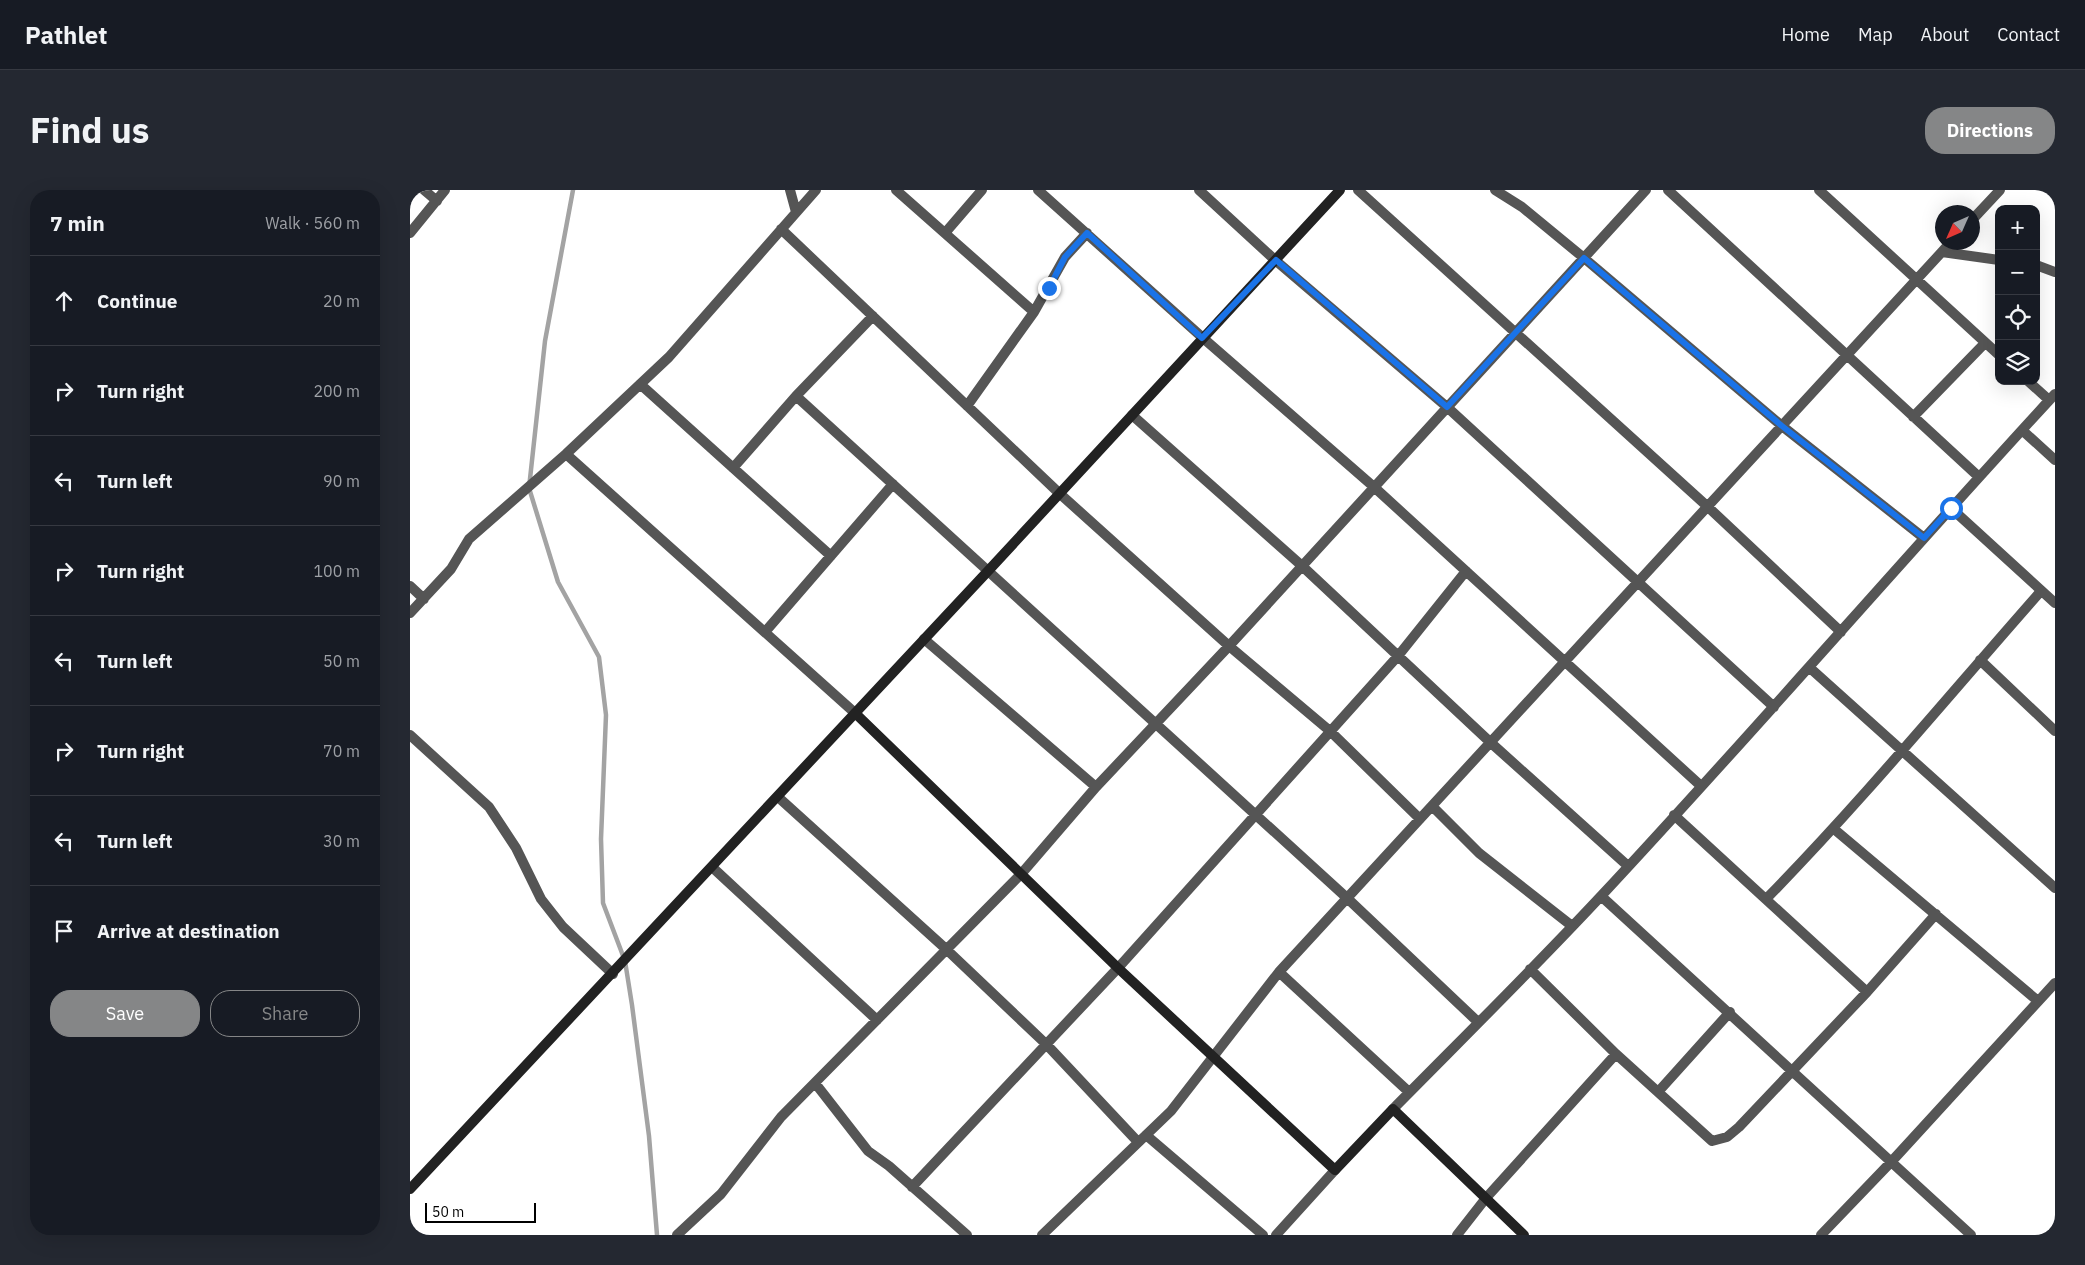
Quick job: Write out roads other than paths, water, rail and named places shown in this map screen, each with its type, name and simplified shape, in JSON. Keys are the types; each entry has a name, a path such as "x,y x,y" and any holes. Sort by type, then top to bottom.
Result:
{"street":[{"path":"424,190 437,201"},
{"path":"410,233 445,190"},
{"path":"790,190 796,212"},
{"path":"410,613 451,569 469,539 566,454 669,356 816,190"},
{"path":"896,190 1034,312"},
{"path":"945,233 982,190"},
{"path":"1038,190 1202,338 1374,487 1701,786"},
{"path":"1199,190 1276,260 1447,407 1774,707"},
{"path":"411,1187 778,797 1340,190"},
{"path":"1358,190 1708,507 1842,632"},
{"path":"1495,190 1522,207 1782,426 1924,538"},
{"path":"677,1235 721,1194 781,1117 1022,872 1096,787 1229,646 1646,190"},
{"path":"1668,190 1846,357 1979,477"},
{"path":"1819,190 1995,352"},
{"path":"1829,199 1837,190"},
{"path":"1980,211 2000,190"},
{"path":"781,229 1059,493 1229,646 1330,731 1420,819"},
{"path":"967,406 1034,312 1065,257 1087,233"},
{"path":"1042,1235 1171,1111 1279,972 1942,252 1995,259"},
{"path":"2040,266 2055,272"},
{"path":"733,468 796,396 873,316"},
{"path":"1913,417 1985,343"},
{"path":"640,384 831,556"},
{"path":"1276,1235 1409,1092 1601,896 1810,668 1924,538 2052,397 2034,385"},
{"path":"796,396 1255,813 1478,1022"},
{"path":"1132,415 1302,565 1490,742 1628,866"},
{"path":"2022,430 2055,460"},
{"path":"566,454 855,713 1022,872 1118,968 1335,1170"},
{"path":"765,632 893,484"},
{"path":"1951,508 2055,603"},
{"path":"912,1187 1118,968 1255,813 1398,656 1466,571"},
{"path":"410,586 424,599"},
{"path":"1767,898 1834,829 1904,751 2041,590"},
{"path":"924,639 1096,787"},
{"path":"1980,660 2055,731"},
{"path":"1810,668 2055,888"},
{"path":"410,735 489,807 516,848 541,899 563,927 613,974"},
{"path":"778,797 946,950 1142,1138 1263,1235"},
{"path":"1432,806 1479,853 1572,926"},
{"path":"1674,815 1767,898 1867,992"},
{"path":"1834,829 2038,1001"},
{"path":"712,867 877,1020"},
{"path":"1601,896 1730,1012 1971,1235"},
{"path":"1530,969 1616,1054 1712,1141 1727,1137 1739,1127 1794,1071 1936,914"},
{"path":"1279,972 1409,1092"},
{"path":"1821,1235 1892,1161 2055,983"},
{"path":"1658,1092 1730,1012"},
{"path":"1457,1235 1486,1198 1616,1054"},
{"path":"815,1083 868,1150 967,1235"},
{"path":"1393,1109 1524,1235"}],"waterway":[{"path":"573,190 545,341 529,488 558,582 599,657 606,715 601,839 603,903 625,961 649,1136 657,1235"}]}
